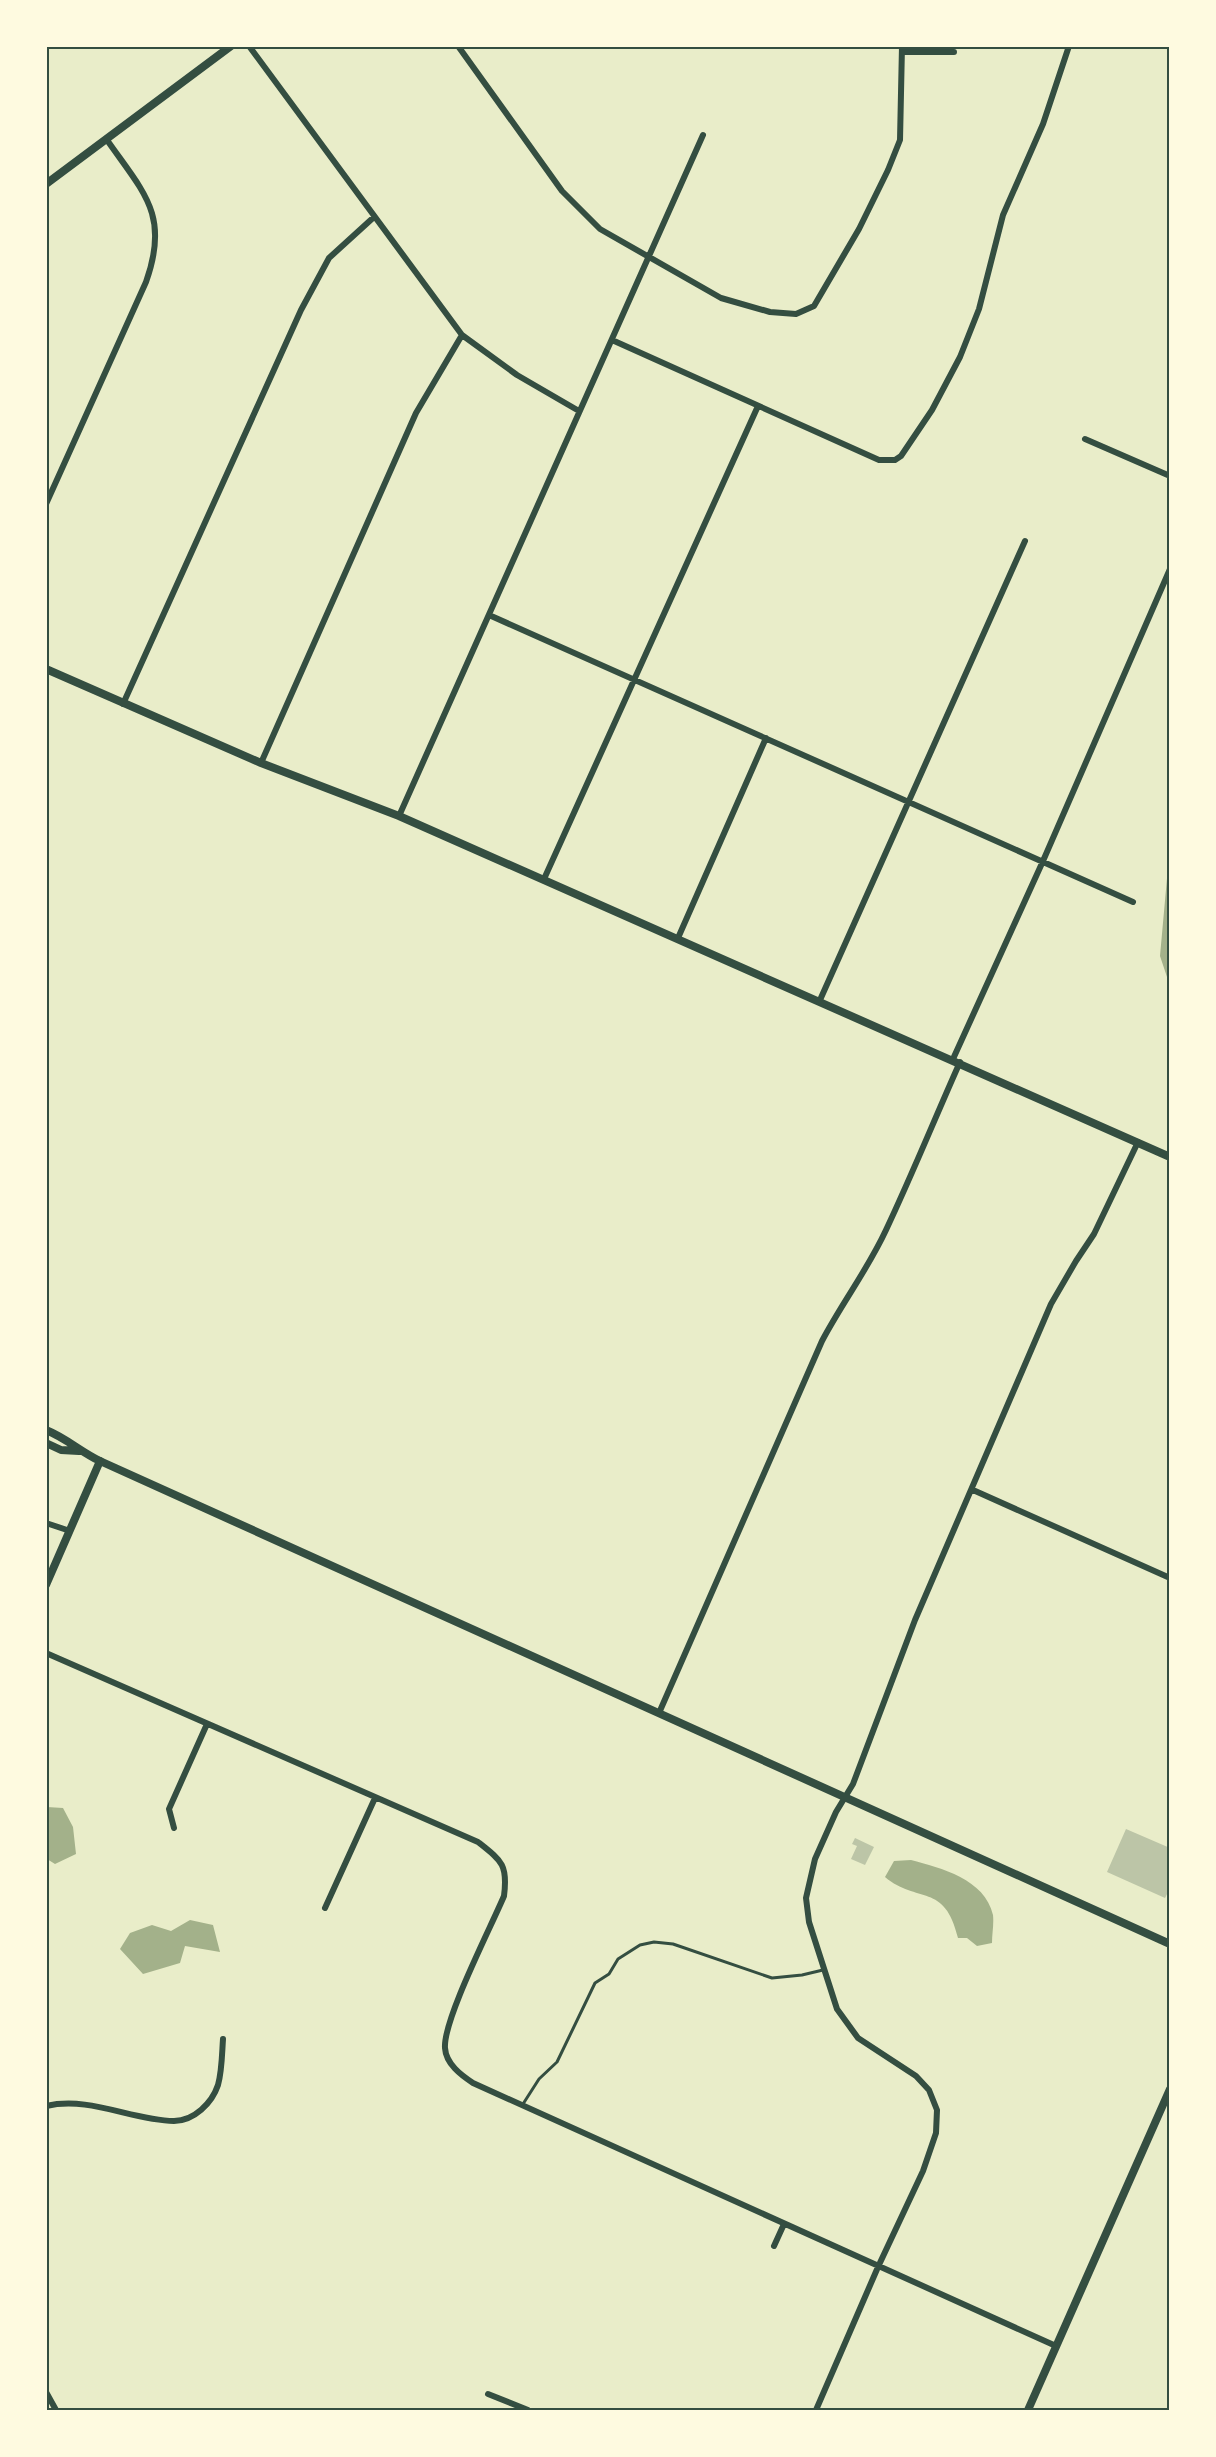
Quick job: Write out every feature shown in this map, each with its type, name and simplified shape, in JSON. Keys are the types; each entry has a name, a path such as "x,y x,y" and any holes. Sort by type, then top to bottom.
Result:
{"main road":[{"path":"46,1430 66,1438 79,1451 100,1461 1170,1944"},
{"path":"46,1443 61,1450 79,1451"},
{"path":"1028,2410 1170,2089"}],"street":[{"path":"46,184 231,46"},
{"path":"249,46 462,335 517,375 579,411"},
{"path":"458,46 562,191 600,229 721,298 770,312 796,314 814,306 859,229 888,170 900,140 903,49 954,52"},
{"path":"612,340 876,458 895,459 901,456 932,410 960,357 979,309 1003,215 1043,124 1069,46"},
{"path":"399,816 703,135"},
{"path":"46,504 147,282 155,258 158,235 149,202 107,140"},
{"path":"123,704 301,310 329,258 374,217"},
{"path":"261,763 416,413 462,335"},
{"path":"544,879 758,406"},
{"path":"1085,439 1170,476"},
{"path":"820,1000 1025,541"},
{"path":"659,1713 822,1341 837,1313 855,1289 886,1230 957,1060 1170,569"},
{"path":"489,615 1133,902"},
{"path":"46,669 261,763 399,816 957,1060 1170,1157"},
{"path":"678,938 766,738"},
{"path":"816,2410 878,2267 923,2171 936,2133 937,2110 929,2090 916,2076 858,2038 837,2009 809,1922 806,1898 815,1859 853,1784 915,1620 973,1490 1051,1304 1095,1234 1138,1142"},
{"path":"46,1584 100,1461"},
{"path":"973,1490 1170,1578"},
{"path":"46,1523 70,1531"},
{"path":"46,1653 469,1838 499,1858 507,1875 504,1896 448,2025 445,2049 455,2071 468,2080 1056,2346"},
{"path":"174,1828 169,1809 207,1725"},
{"path":"325,1908 375,1798"},
{"path":"46,2106 66,2101 176,2121 194,2115 209,2103 218,2084 223,2039"},
{"path":"774,2246 784,2224"},
{"path":"46,2392 56,2410"},
{"path":"488,2394 528,2410"}],"lane":[{"path":"522,2106 539,2079 557,2062 595,1983 609,1974 618,1959 640,1945 654,1942 673,1944 772,1978 802,1975 825,1969"}],"shaded area":[{"path":"1169,856 1169,983 1160,956"},
{"path":"47,1807 63,1808 73,1827 76,1854 55,1864 47,1859"},
{"path":"911,1860 948,1871 981,1892 993,1915 992,1943 977,1946 967,1938 958,1938 952,1920 938,1901 908,1890 885,1877 894,1861"},
{"path":"190,1920 213,1925 220,1952 185,1946 180,1963 143,1974 120,1949 130,1933 152,1925 171,1931"}],"building":[{"path":"1126,1829 1170,1848 1170,1888 1165,1898 1107,1872"},
{"path":"855,1838 874,1847 865,1865 851,1859 857,1846 852,1844"}]}
